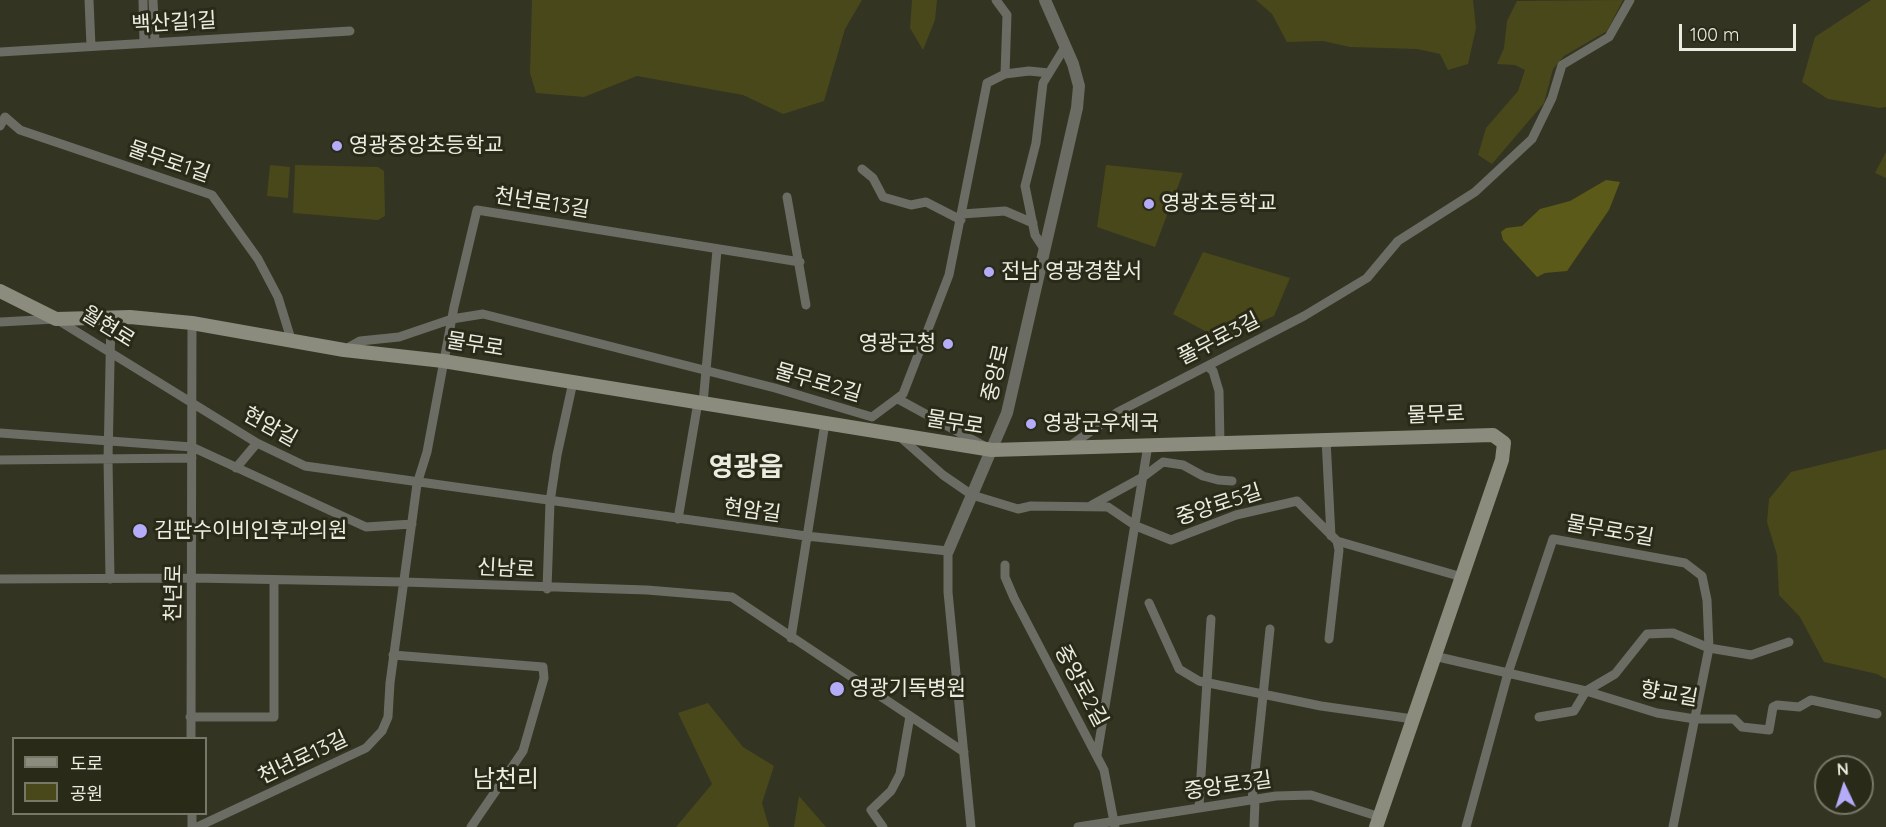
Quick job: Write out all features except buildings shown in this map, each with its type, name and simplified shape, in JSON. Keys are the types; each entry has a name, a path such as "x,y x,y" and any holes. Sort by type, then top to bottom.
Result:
{"main road":[{"name":"월현로","path":"0,291 56,319"},
{"name":"물무로","path":"56,319 111,317 192,323 344,350 443,361 992,450 1480,434 1500,438 1504,443 1502,460 1378,822"}],"street":[{"path":"88,0 91,46"},
{"path":"143,0 144,43"},
{"path":"153,0 155,42"},
{"path":"996,0 1007,15 1005,74 1029,71 1049,73"},
{"name":"중앙로","path":"971,827 948,592 948,551 1007,413 1077,108 1079,86 1045,0"},
{"name":"풀무로3길","path":"1067,448 1118,412 1367,278 1398,241 1475,192 1532,139 1552,98 1562,65 1609,36 1630,0"},
{"name":"백산길1길","path":"0,52 350,31"},
{"path":"1045,250 1035,235 1025,186 1036,143 1043,82 1065,47"},
{"name":"물무로2길","path":"344,350 360,341 399,337 452,319 483,314 706,371 872,417 898,399 911,376 949,275 987,84 1005,74"},
{"name":"물무로1길","path":"0,126 5,117 20,130 212,195 258,259 278,297 291,339"},
{"path":"862,169 873,178 883,197 911,205 926,202 962,217 1005,212 1033,223"},
{"path":"787,197 806,305"},
{"name":"천년로13길","path":"197,827 366,748 382,731 388,717 393,655 417,484 427,452 443,361 477,210 800,262"},
{"path":"678,519 706,371 717,250"},
{"path":"110,579 108,459 111,317"},
{"name":"물무로","path":"0,322 56,319"},
{"name":"월현로","path":"56,319 192,402"},
{"name":"천년로","path":"191,737 192,323"},
{"path":"1207,366 1213,371 1219,391 1220,443"},
{"path":"547,589 550,501 557,455 573,382"},
{"path":"898,399 992,450"},
{"name":"현암길","path":"192,402 257,443 305,466 417,484 806,536 948,551"},
{"path":"791,638 825,423"},
{"path":"0,433 192,447 366,527 411,524"},
{"name":"중앙로5길","path":"898,435 943,475 972,495 1018,509 1031,506 1108,507 1136,525 1171,540 1236,515 1297,501 1334,539"},
{"path":"1326,439 1334,539 1339,550 1329,639"},
{"path":"236,468 257,443"},
{"path":"1097,755 1148,445"},
{"path":"0,460 192,458"},
{"path":"1092,505 1143,477 1163,462 1183,465 1210,478 1232,481"},
{"path":"1334,539 1461,577"},
{"name":"물무로5길","path":"1466,827 1508,673 1553,539 1685,563 1702,576 1707,600 1709,648 1673,827"},
{"name":"중앙로2길","path":"1005,565 1005,577 1014,598 1104,770 1115,825"},
{"name":"신남로","path":"0,579 193,578 404,582 547,589 647,590 732,597 964,752"},
{"path":"190,717 274,717 274,580"},
{"path":"1149,603 1179,669 1206,682 1413,719"},
{"path":"1199,807 1210,619"},
{"path":"1254,827 1254,800 1270,629"},
{"path":"1539,717 1574,711 1586,691 1615,674 1647,634 1673,633 1709,648 1750,655 1789,642"},
{"path":"393,655 543,667 544,678 523,751 471,827"},
{"name":"향교길","path":"1434,656 1586,691 1626,705 1695,719 1734,719 1742,727 1769,730 1773,707 1778,705 1798,707 1811,700 1877,714"},
{"path":"883,827 871,810 891,791 900,774 910,716"},
{"name":"중앙로3길","path":"1078,827 1115,825 1199,807 1276,796 1311,795 1378,822"}],"green space":[{"path":"532,0 862,0 845,29 824,101 783,114 743,95 637,76 584,97 536,93 530,73"},
{"path":"912,0 937,0 935,20 923,50 910,28"},
{"path":"1256,0 1473,0 1476,28 1468,64 1448,70 1440,54 1417,49 1350,47 1323,41 1287,42 1272,14"},
{"path":"1623,0 1607,31 1564,56 1553,69 1544,103 1492,164 1478,155 1486,128 1518,91 1525,70 1515,65 1497,64 1504,48 1507,21 1517,1"},
{"path":"1871,0 1886,0 1886,107 1880,108 1828,99 1802,82 1815,37"},
{"path":"1886,152 1886,178 1875,173"},
{"path":"270,165 290,167 288,198 267,196"},
{"path":"295,165 378,167 384,171 385,216 378,220 293,213"},
{"path":"1106,165 1183,173 1155,247 1097,227"},
{"path":"1203,252 1290,278 1274,316 1220,339 1173,314"},
{"path":"1886,449 1886,679 1877,674 1824,662 1800,617 1779,595 1777,555 1767,522 1769,499 1791,472"},
{"path":"708,703 743,747 774,766 762,803 769,827 676,827 712,784 678,713"},
{"path":"799,796 826,827 794,827"}],"shaded area":[{"path":"1606,180 1620,182 1609,210 1567,271 1545,273 1537,277 1503,240 1501,232 1506,228 1522,226 1540,209 1570,201"}],"place":[{"name":"영광중앙초등학교","path":"337,146"},
{"name":"영광초등학교","path":"1149,204"},
{"name":"전남 영광경찰서","path":"989,272"},
{"name":"영광군청","path":"948,344"},
{"name":"영광군우체국","path":"1031,424"},
{"name":"김판수이비인후과의원","path":"140,531"},
{"name":"영광기독병원","path":"837,689"}],"district":[{"name":"영광읍","path":"746,468"},
{"name":"남천리","path":"506,780"}]}
